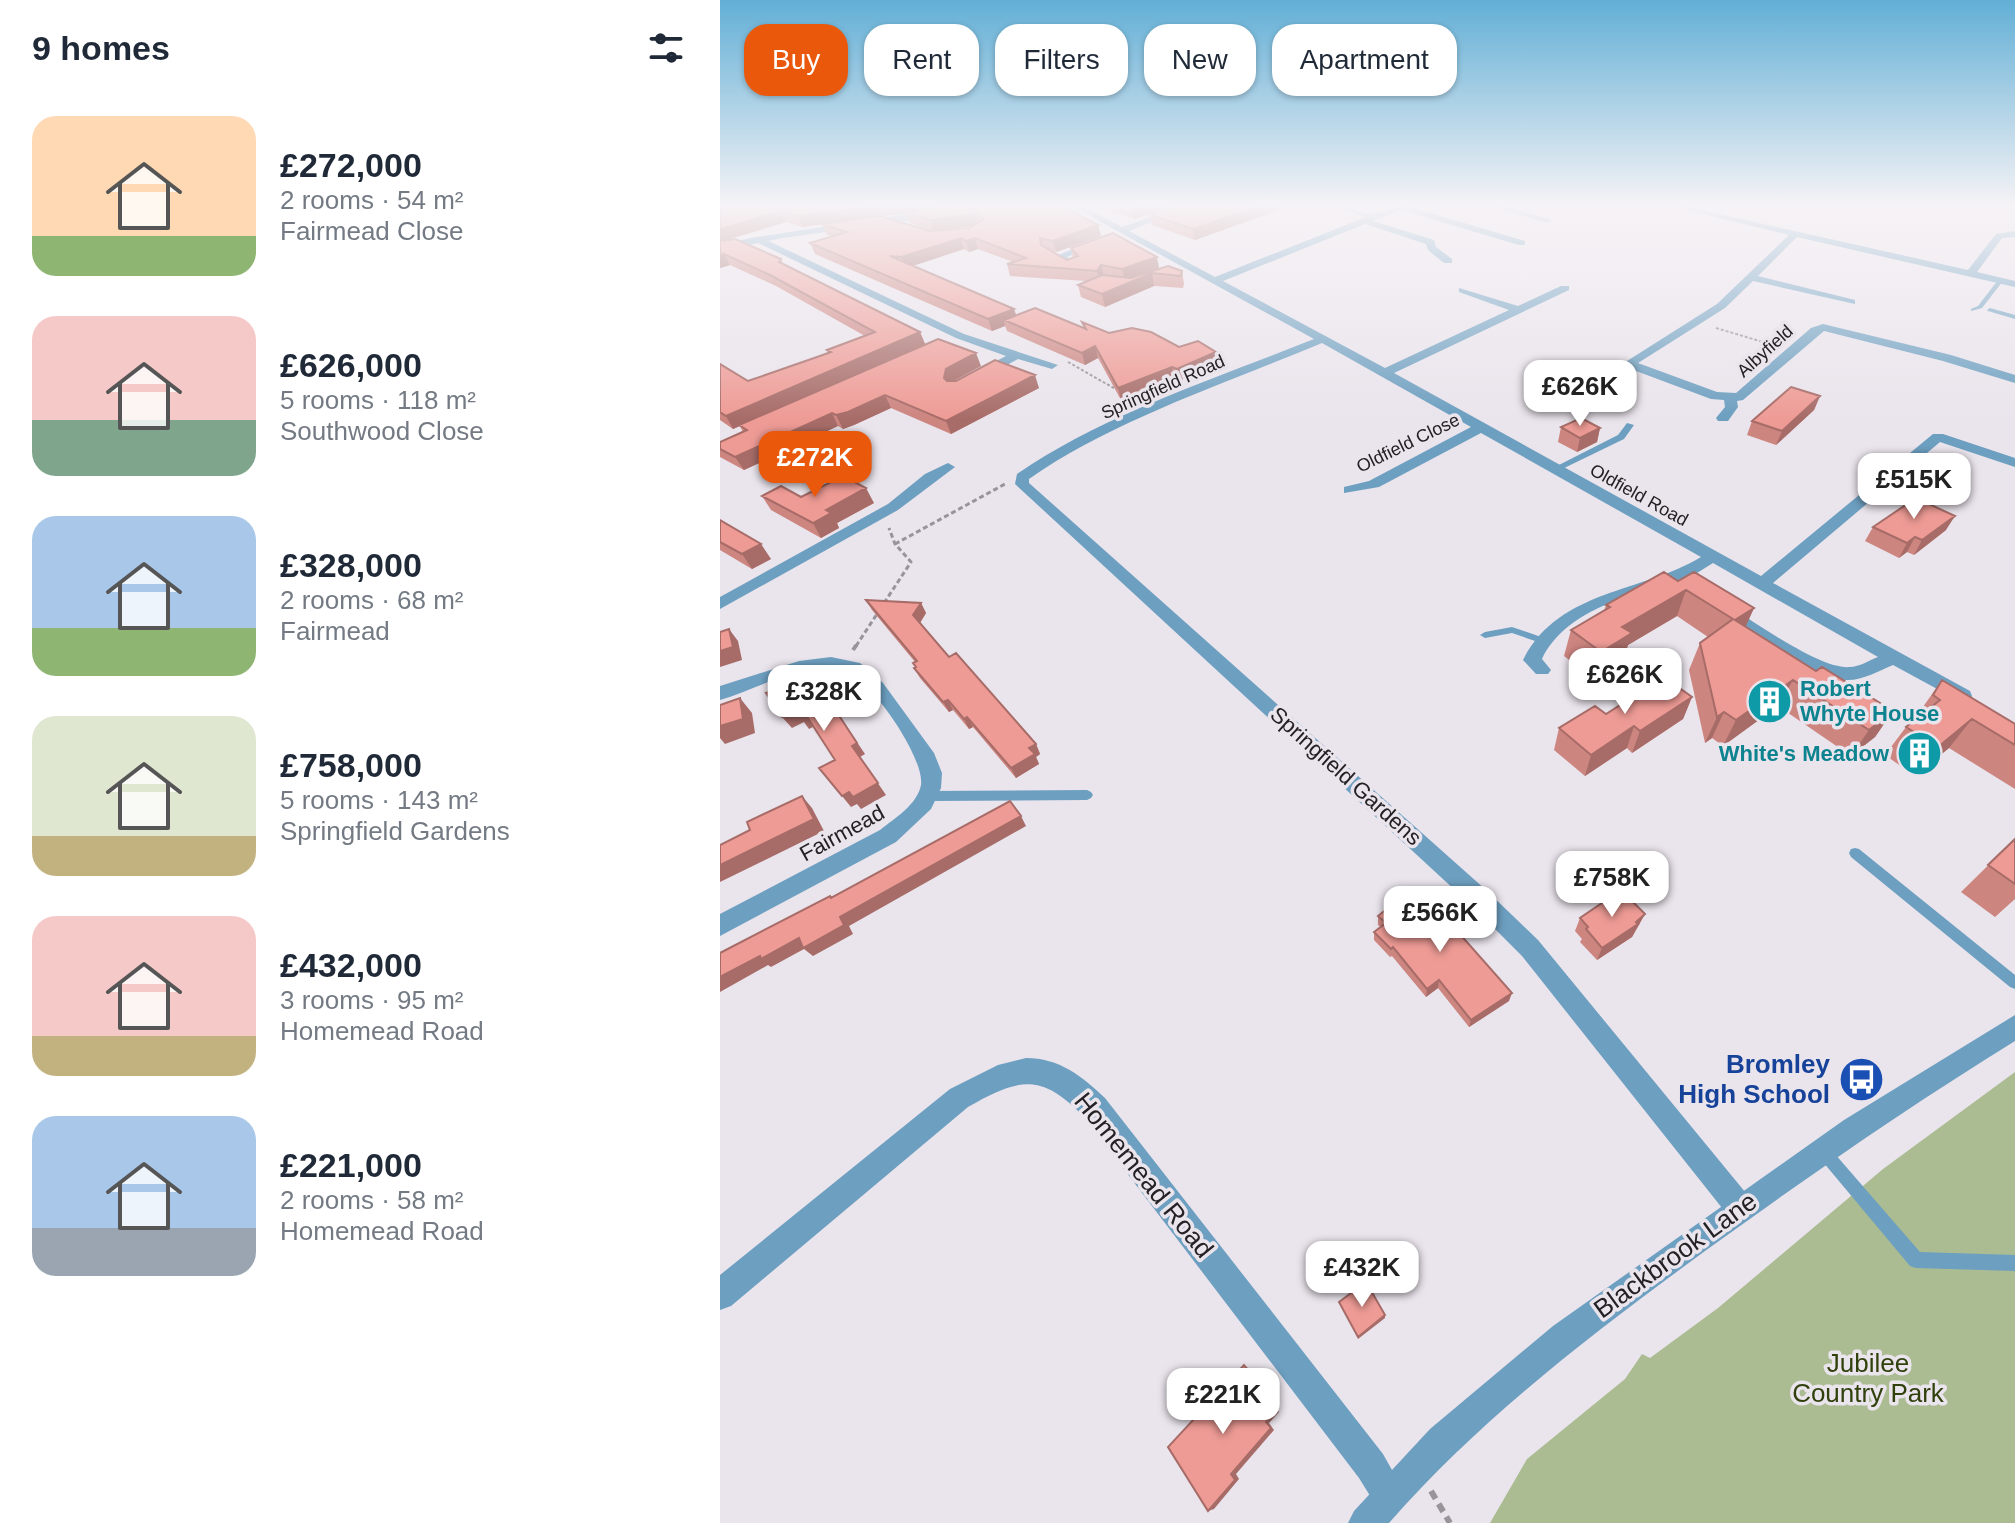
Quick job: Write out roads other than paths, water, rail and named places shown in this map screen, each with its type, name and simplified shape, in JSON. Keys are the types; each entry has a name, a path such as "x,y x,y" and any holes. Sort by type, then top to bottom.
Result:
{"street":[{"path":"837,277 989,348 1052,365"},
{"name":"Oldfield Road","path":"1208,277 1974,702"},
{"path":"1216,280 1223,277"},
{"path":"1750,277 1851,302"},
{"path":"1632,365 1633,361 1721,306 1750,277"},
{"path":"1983,277 2015,284"},
{"path":"1384,373 1565,288"},
{"path":"1463,290 1518,310"},
{"name":"Albyfield","path":"1632,365 1715,396 1730,398 1744,395 1815,330 1831,328 2015,379"},
{"path":"943,344 960,336"},
{"name":"Springfield Road","path":"1022,477 1045,461 1151,409 1323,339"},
{"path":"968,381 1017,355"},
{"path":"1723,418 1732,407 1730,398"},
{"name":"Oldfield Close","path":"1349,490 1374,484 1482,427"},
{"path":"1762,584 1938,437 2015,463"},
{"path":"720,604 893,507 922,474 948,467"},
{"name":"Springfield Gardens","path":"1022,477 1022,484 1455,875 1530,948 1740,1208"},
{"path":"1542,670 1532,660 1544,641 1604,599 1677,577 1712,557"},
{"path":"1677,577 1806,660 1847,678 1896,657"},
{"path":"720,693 792,671 841,664 864,673 929,757 932,770 928,796"},
{"name":"Fairmead","path":"720,926 888,836 905,824 928,796"},
{"name":"Blackbrook Lane","path":"1366,1523 1418,1463 1488,1396 1624,1290 1897,1098 2015,1027"},
{"name":"Homemead Road","path":"720,1295 959,1098 986,1082 1011,1073 1043,1071 1065,1081 1095,1108 1362,1453 1389,1495"}],"lane":[{"path":"1973,310 1980,307 2000,281"},
{"path":"1990,310 2015,317"},
{"path":"1585,377 1598,370 1632,365"},
{"path":"1555,469 1621,437 1630,425"},
{"path":"1485,635 1512,630 1544,641"},
{"path":"928,796 1087,795"},
{"path":"1855,853 2015,983"},
{"path":"1823,1151 1916,1260 2015,1263"}],"place":[{"name":"Robert Whyte House","path":"1769,701"},
{"name":"White's Meadow","path":"1920,753"},
{"name":"Bromley High School","path":"1861,1079"}],"park label":[{"name":"Jubilee Country Park","path":"1868,1378"}]}
